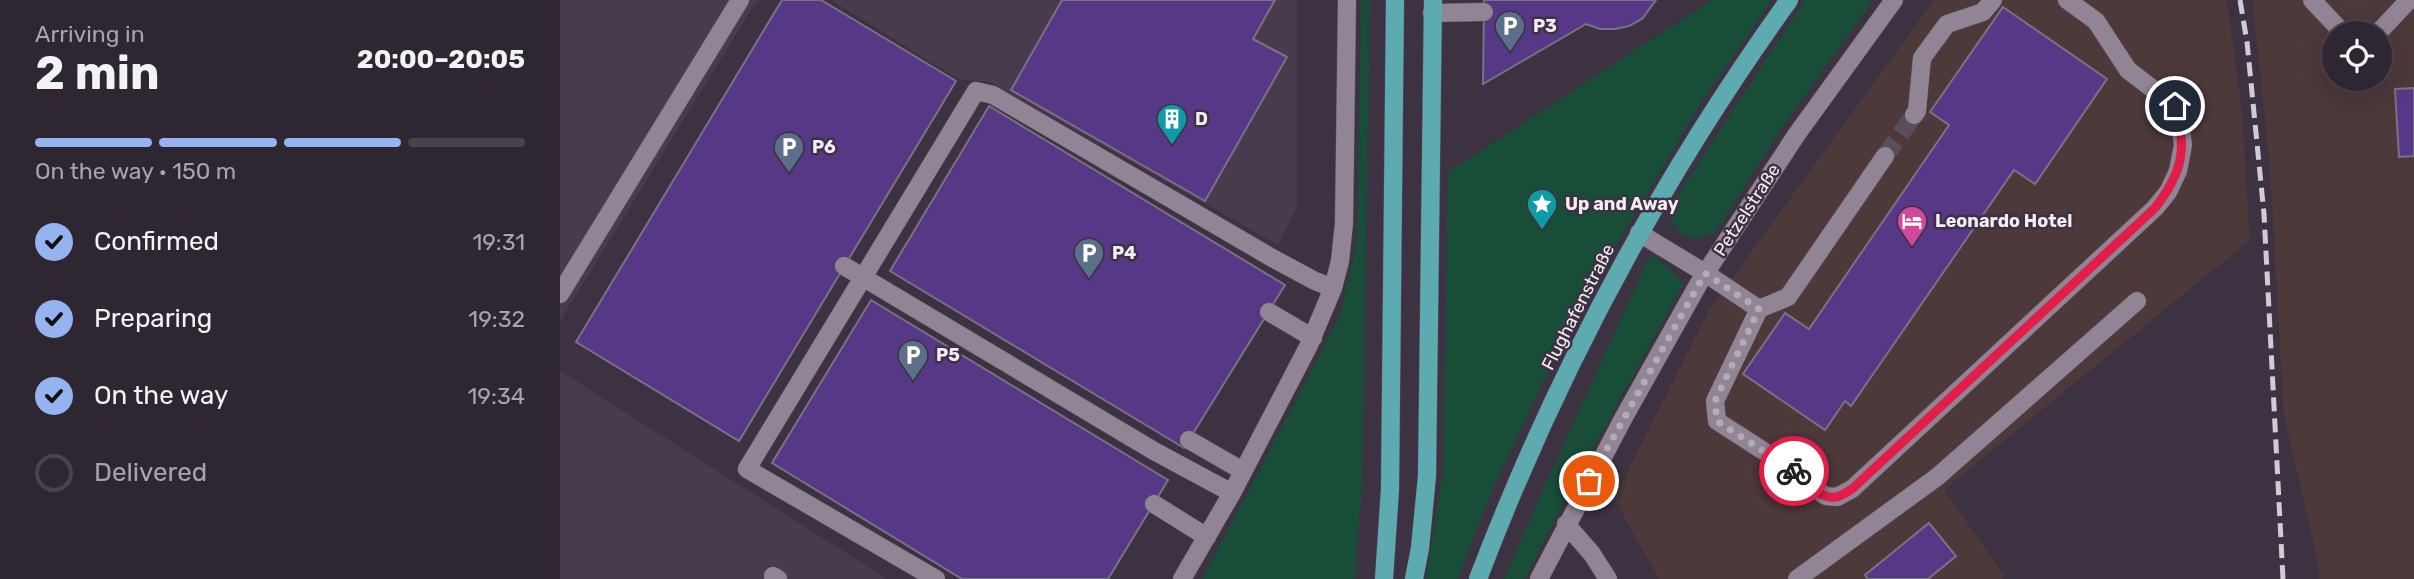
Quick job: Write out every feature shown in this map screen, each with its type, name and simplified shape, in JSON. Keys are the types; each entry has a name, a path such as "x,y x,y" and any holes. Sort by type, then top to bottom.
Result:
{"main road":[{"path":"1384,579 1390,489 1395,0"},
{"name":"Flughafenstraße","path":"1478,579 1543,425 1639,233 1715,108 1789,0"},
{"path":"1414,579 1427,476 1433,6"}],"street":[{"path":"560,294 740,0"},
{"path":"1182,579 1232,493 1313,338 1333,288 1340,261 1344,223 1347,0"},
{"name":"Petzelstraße","path":"1539,579 1623,417 1705,273 1797,134 1894,0"},
{"path":"1914,115 1917,111 1922,58 1947,24 1983,12 1993,0"},
{"path":"1885,156 1788,297 1759,309 1715,401 1717,421 1793,470 1826,496 1837,497 1852,489 2155,208 2168,192 2178,172 2183,145 2175,106 2128,70 2096,22 2067,0"},
{"path":"2312,0 2332,21"},
{"path":"2389,21 2409,0"},
{"path":"1433,6 1484,12"},
{"path":"936,579 747,469 975,91 993,95 1274,260 1333,288"},
{"path":"1639,233 1759,309"},
{"path":"844,266 1154,451 1232,493"},
{"path":"1797,579 1937,477 2137,301"},
{"path":"1269,312 1313,338"},
{"path":"1189,440 1243,471"},
{"path":"1154,504 1207,537"},
{"path":"1566,524 1592,554 1608,579"}],"shaded area":[{"path":"560,0 761,0 751,10 560,321"},
{"path":"831,0 1297,0 1297,207 1278,245 990,82 958,79"},
{"path":"1934,0 2227,0 2241,103 2250,240 1944,490 2005,576 2001,579 1659,579 1614,499 1709,310"},
{"path":"2252,0 2414,0 2414,579 2319,579 2318,563 2284,416 2269,157"},
{"path":"560,371 887,579 560,579"}],"green space":[{"path":"1361,0 1370,0 1362,484 1355,579 1202,579 1339,318 1357,242"},
{"path":"1712,0 1772,0 1702,101 1576,312 1490,495 1458,579 1426,579 1443,472 1448,172"},
{"path":"1805,0 1873,0 1779,132 1715,233 1696,239 1685,236 1671,222 1674,201"},
{"path":"1651,253 1684,283 1569,492 1525,579 1504,579 1541,494"}],"building":[{"name":"P6","path":"782,0 821,0 956,81 739,441 576,342"},
{"name":"D","path":"1062,0 1275,0 1253,39 1287,57 1205,201 1011,90"},
{"name":"P3","path":"1484,0 1656,0 1642,19 1629,26 1600,29 1586,24 1483,84"},
{"name":"Leonardo Hotel","path":"2003,7 2107,79 2035,184 2014,170 1851,406 1845,401 1825,430 1743,374 1785,313 1809,329 1949,125 1930,112"},
{"path":"2414,88 2414,156 2399,157 2395,89"},
{"name":"P4","path":"989,106 1285,285 1184,448 890,271"},
{"name":"P5","path":"871,300 1168,480 1108,579 962,579 772,463"},
{"path":"1929,523 1956,556 1928,579 1868,579 1865,575"}],"tunnel":[{"path":"1885,156 1914,115"}],"railway":[{"path":"2240,0 2247,42 2264,214 2283,579"}],"way so far":[{"path":"1589,481 1705,273 1759,309 1715,401 1717,421 1794,471"}],"place":[{"name":"P3","path":"1510,53"},
{"name":"D","path":"1172,146"},
{"name":"P6","path":"789,174"},
{"name":"Up and Away","path":"1542,231"},
{"name":"Leonardo Hotel","path":"1912,248"},
{"name":"P4","path":"1089,280"},
{"name":"P5","path":"913,382"}],"route":[{"path":"1794,471 1826,496 1837,497 1852,489 2155,208 2168,192 2178,172 2183,145 2175,106"}]}
